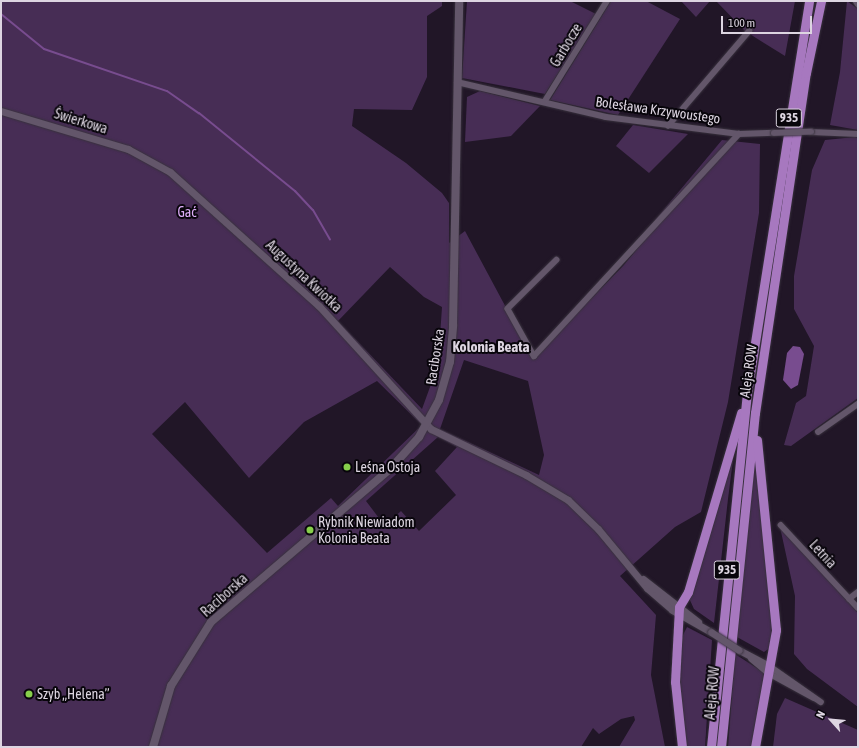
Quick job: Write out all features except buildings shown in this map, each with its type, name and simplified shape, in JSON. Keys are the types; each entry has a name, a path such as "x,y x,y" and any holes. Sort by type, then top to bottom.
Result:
{"main road":[{"name":"Raciborska","path":"153,747 171,686 211,622 383,475 428,424 444,388 452,344 459,1"},
{"name":"Aleja ROW","path":"711,747 747,393 809,1"},
{"name":"Aleja ROW","path":"721,747 756,413 806,73 821,1"},
{"path":"682,747 674,682 680,611 688,592 747,393"},
{"path":"755,747 771,670 776,610 756,413"}],"street":[{"name":"Garbocze","path":"545,101 607,1"},
{"path":"668,126 749,31"},
{"name":"Bolesława Krzywoustego","path":"457,82 545,101 606,117 668,126 739,134 811,132 858,134"},
{"name":"Świerkowa","path":"1,111 152,159"},
{"path":"557,260 508,309 534,356 739,134"},
{"name":"Augustyna Kwiotka","path":"152,159 319,306 428,424 568,500 640,577 680,611 710,632 771,670"},
{"path":"818,432 858,404"},
{"name":"Letnia","path":"781,525 858,608"},
{"path":"849,598 858,592"},
{"path":"771,670 821,702 771,670"}],"green space":[{"name":"Gać","path":"1,1 442,1 442,6 427,16 427,77 412,110 354,109 352,126 406,163 442,193 449,203 449,243 465,231 533,358 623,266 648,236 650,226 722,140 760,144 759,213 728,402 701,512 675,527 620,576 656,615 651,675 665,747 619,747 635,720 634,716 621,719 599,734 593,728 581,747 1,747","holes":["390,267 424,297 442,307 438,365 422,409 338,321","464,360 528,381 544,455 539,475 440,429","377,381 422,425 338,506 331,498 267,553 152,434 185,402 249,478 304,422","438,437 457,447 435,471 456,495 419,531 401,511 385,526 366,501"]},
{"path":"467,1 570,1 596,14 545,94 462,78"},
{"path":"611,1 646,1 680,19 618,115 550,100"},
{"path":"681,1 710,1 696,17"},
{"path":"716,1 795,1 785,56 745,31"},
{"path":"847,1 858,9 858,130 830,125 840,72"},
{"path":"480,91 540,106 511,136 465,142 467,97"},
{"path":"633,125 688,134 649,173 616,146"},
{"path":"858,138 858,398 791,446 784,445 796,403 806,396 814,346 794,309 794,276 812,170 825,140"},
{"path":"736,436 714,623 694,609 689,598"},
{"path":"755,456 772,609 771,647 764,652 737,637"},
{"path":"780,527 858,613 858,707 807,669 794,654 795,596"},
{"path":"687,627 712,640 705,747 686,747 678,678 681,639"},
{"path":"735,654 766,674 751,747 728,747"},
{"path":"785,698 858,730 858,747 773,747 777,714"}],"shaded area":[{"path":"793,346 800,347 804,354 798,385 791,389 783,380 787,353"}],"waterway":[{"path":"1,14 44,49 167,91 199,113 295,191 313,210 330,239"}],"place":[{"name":"Leśna Ostoja","path":"347,467"},
{"name":"Rybnik Niewiadom Kolonia Beata","path":"310,530"},
{"name":"Szyb „Helena”","path":"29,694"}],"district":[{"name":"Kolonia Beata","path":"491,347"}]}
